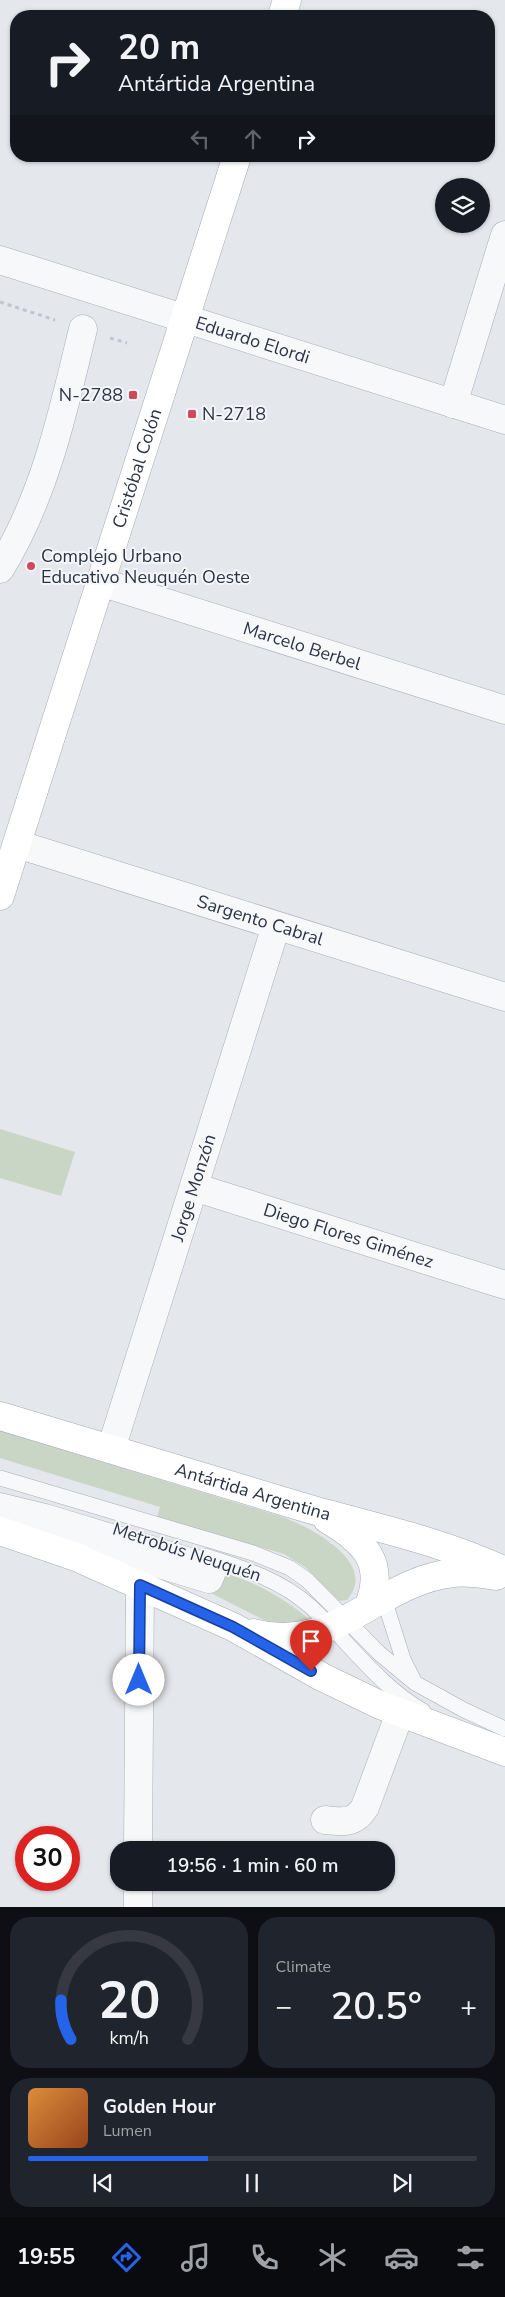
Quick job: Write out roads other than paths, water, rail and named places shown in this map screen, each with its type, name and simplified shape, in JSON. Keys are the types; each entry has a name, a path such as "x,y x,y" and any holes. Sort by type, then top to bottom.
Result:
{"main road":[{"name":"Cristóbal Colón","path":"0,896 235,162"},
{"name":"Antártida Argentina","path":"0,1416 308,1508 373,1525 473,1557 505,1571"},
{"path":"308,1508 336,1524 357,1540 371,1558 375,1569 374,1589 357,1613"},
{"path":"0,1530 76,1557 233,1627 328,1680 400,1713 505,1752"},
{"path":"233,1627 269,1637 283,1638 310,1635 416,1584 454,1573 474,1573 505,1578"}],"street":[{"path":"453,404 505,235"},
{"name":"Eduardo Elordi","path":"0,260 505,420"},
{"path":"0,569 24,527 38,493 60,424 83,329"},
{"name":"Marcelo Berbel","path":"100,582 505,710"},
{"name":"Sargento Cabral","path":"17,844 505,997"},
{"name":"Jorge Monzón","path":"111,1449 276,926"},
{"name":"Diego Flores Giménez","path":"194,1188 505,1286"},
{"path":"0,1507 45,1518 213,1569 209,1580 0,1515"},
{"path":"138,1841 140,1585"},
{"path":"324,1820 346,1822 360,1816 400,1713"},
{"path":"138,1891 138,1907"}],"lane":[{"name":"Metrobús Neuquén","path":"0,1478 273,1560 290,1568 357,1613 403,1660 415,1683"},
{"name":"Metrobús Neuquén","path":"0,1495 259,1574 295,1595 357,1613 379,1653 415,1683 464,1710 505,1729"},
{"name":"Metrobús Neuquén","path":"357,1613 376,1675 399,1695 471,1738"}],"place":[{"name":"N-2788","path":"133,395"},
{"name":"N-2718","path":"192,414"},
{"name":"Complejo Urbano Educativo Neuquén Oeste","path":"31,566"}]}
